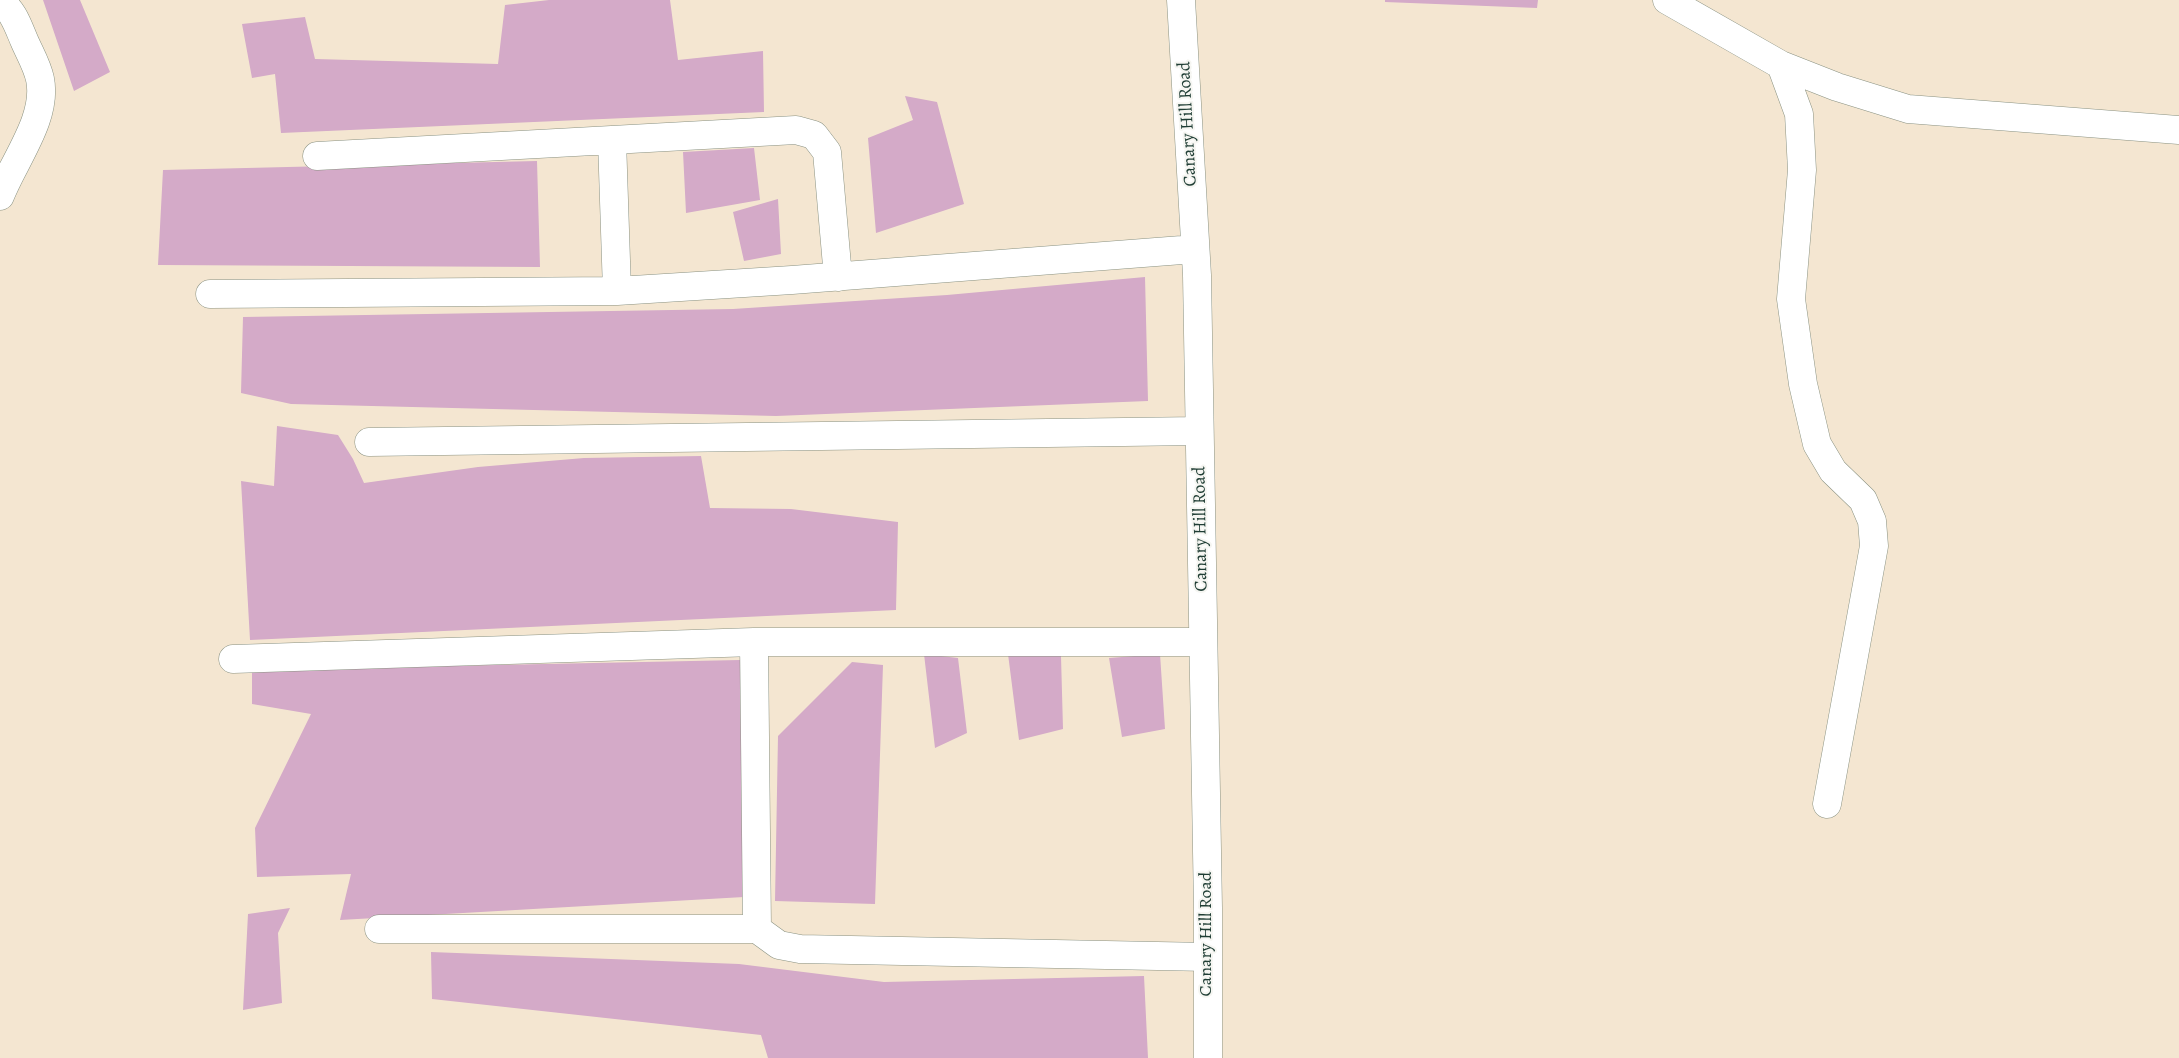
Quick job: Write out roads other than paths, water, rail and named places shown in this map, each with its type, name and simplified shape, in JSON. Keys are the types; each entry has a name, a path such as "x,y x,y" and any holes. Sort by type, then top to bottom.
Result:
{"street":[{"name":"Canary Hill Road","path":"1182,0 1195,249 1200,431 1208,1058"},
{"path":"1667,0 1781,65 1837,86 1908,109 2179,130"},
{"path":"0,2 11,12 40,78 41,105 36,121 0,196"},
{"path":"1781,65 1799,114 1802,170 1792,299 1803,384 1817,444 1833,471 1863,500 1872,521 1874,546 1826,804"},
{"path":"317,156 796,130 814,135 827,152 838,277"},
{"path":"612,140 617,291"},
{"path":"210,294 617,291 838,277 1195,249"},
{"path":"369,442 1200,431"},
{"path":"232,660 754,642 1203,642"},
{"path":"754,642 757,929"},
{"path":"379,929 757,929 779,945 800,949 1208,957"}]}
